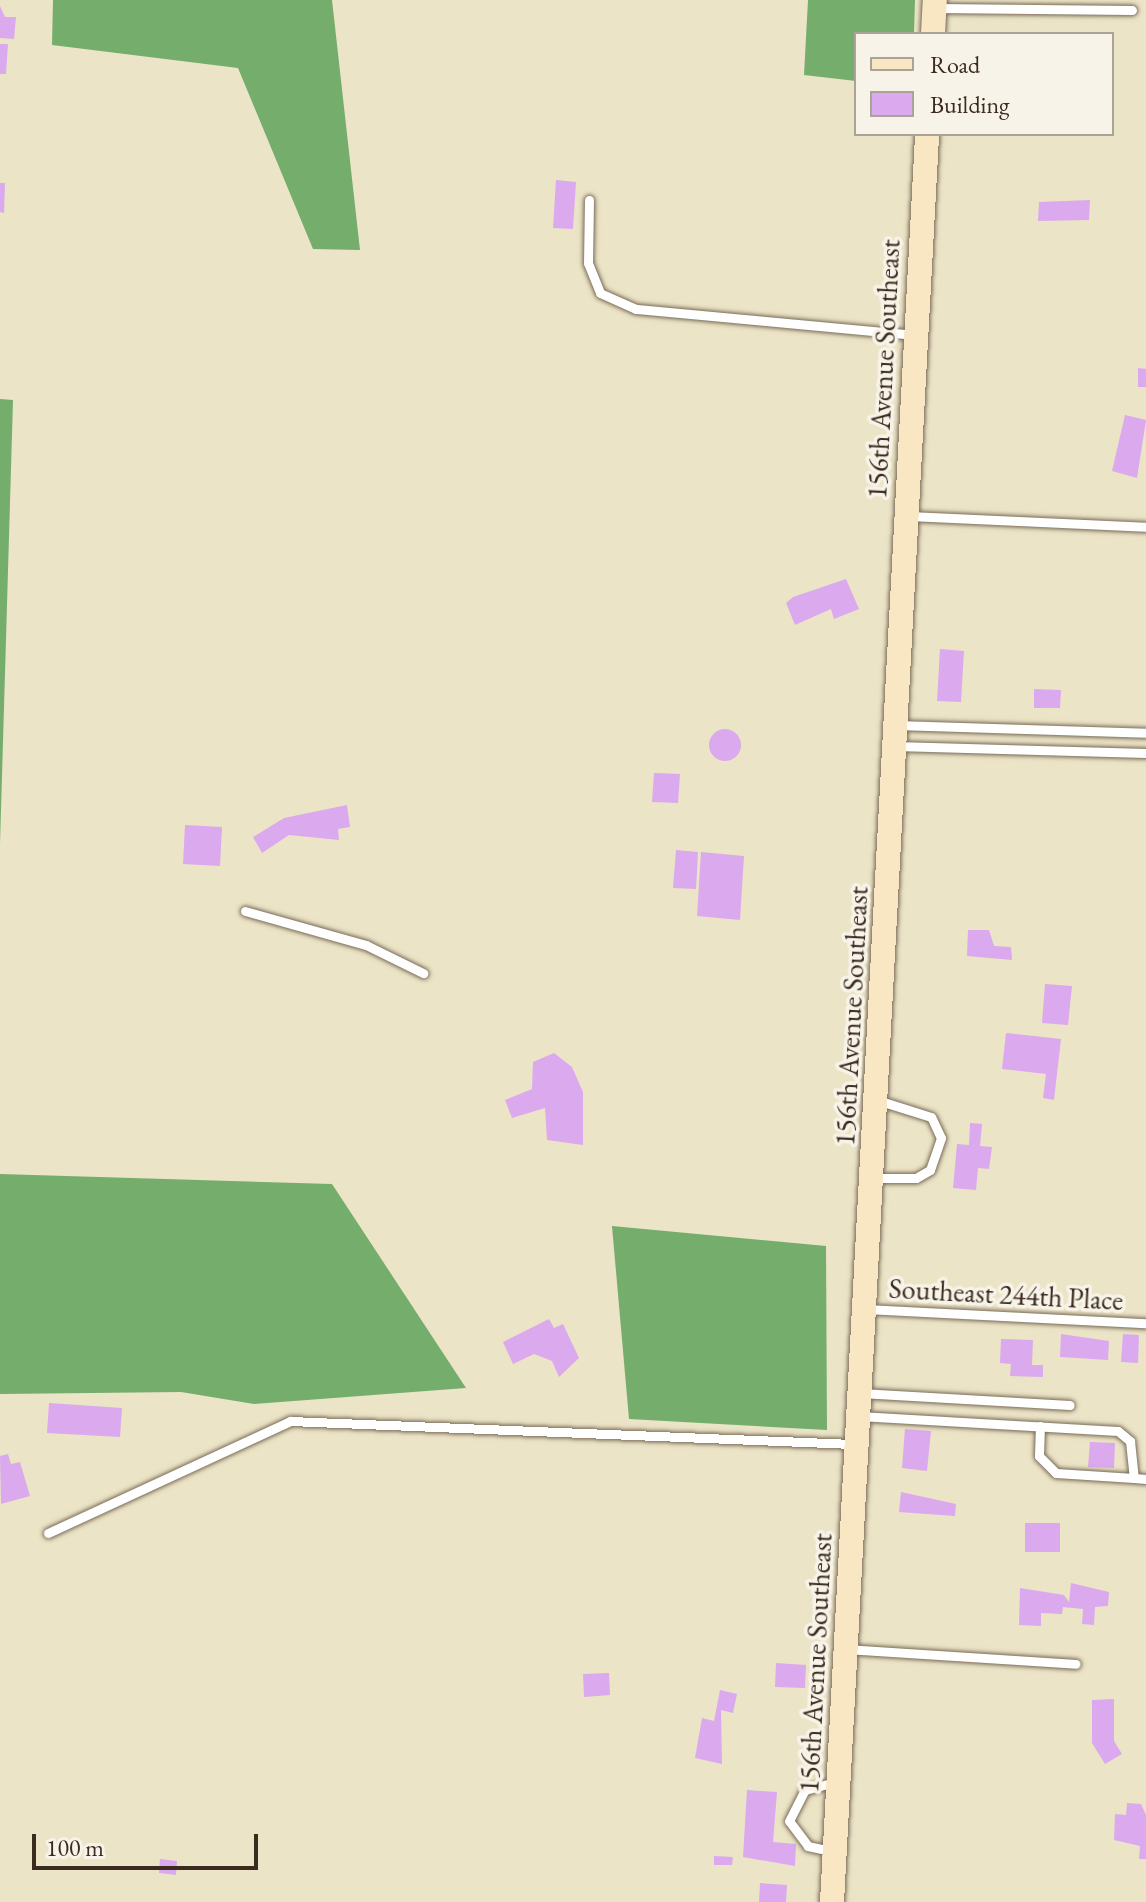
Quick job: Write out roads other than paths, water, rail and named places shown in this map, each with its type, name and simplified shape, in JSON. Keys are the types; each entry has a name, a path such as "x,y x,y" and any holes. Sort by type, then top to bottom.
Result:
{"street":[{"path":"933,32 935,4"},
{"name":"156th Avenue Southeast","path":"832,1902 896,736 904,516 927,136"}],"lane":[{"path":"935,4 1132,10"},
{"path":"589,200 588,263 600,293 636,309 914,335"},
{"path":"904,516 1146,527"},
{"path":"896,736 1146,733"},
{"path":"896,736 1146,753"},
{"path":"245,911 366,945 423,973"},
{"path":"872,1178 916,1178 930,1170 941,1138 931,1117 876,1100"},
{"name":"Southeast 244th Place","path":"865,1309 1146,1323"},
{"path":"859,1404 1070,1405"},
{"path":"859,1404 1040,1426 1118,1431 1130,1441 1134,1478"},
{"path":"48,1533 290,1421 857,1444"},
{"path":"1040,1426 1039,1456 1056,1473 1146,1479"},
{"path":"846,1649 1076,1664"},
{"path":"834,1852 813,1850 791,1832 789,1821 805,1790 838,1782"}]}
